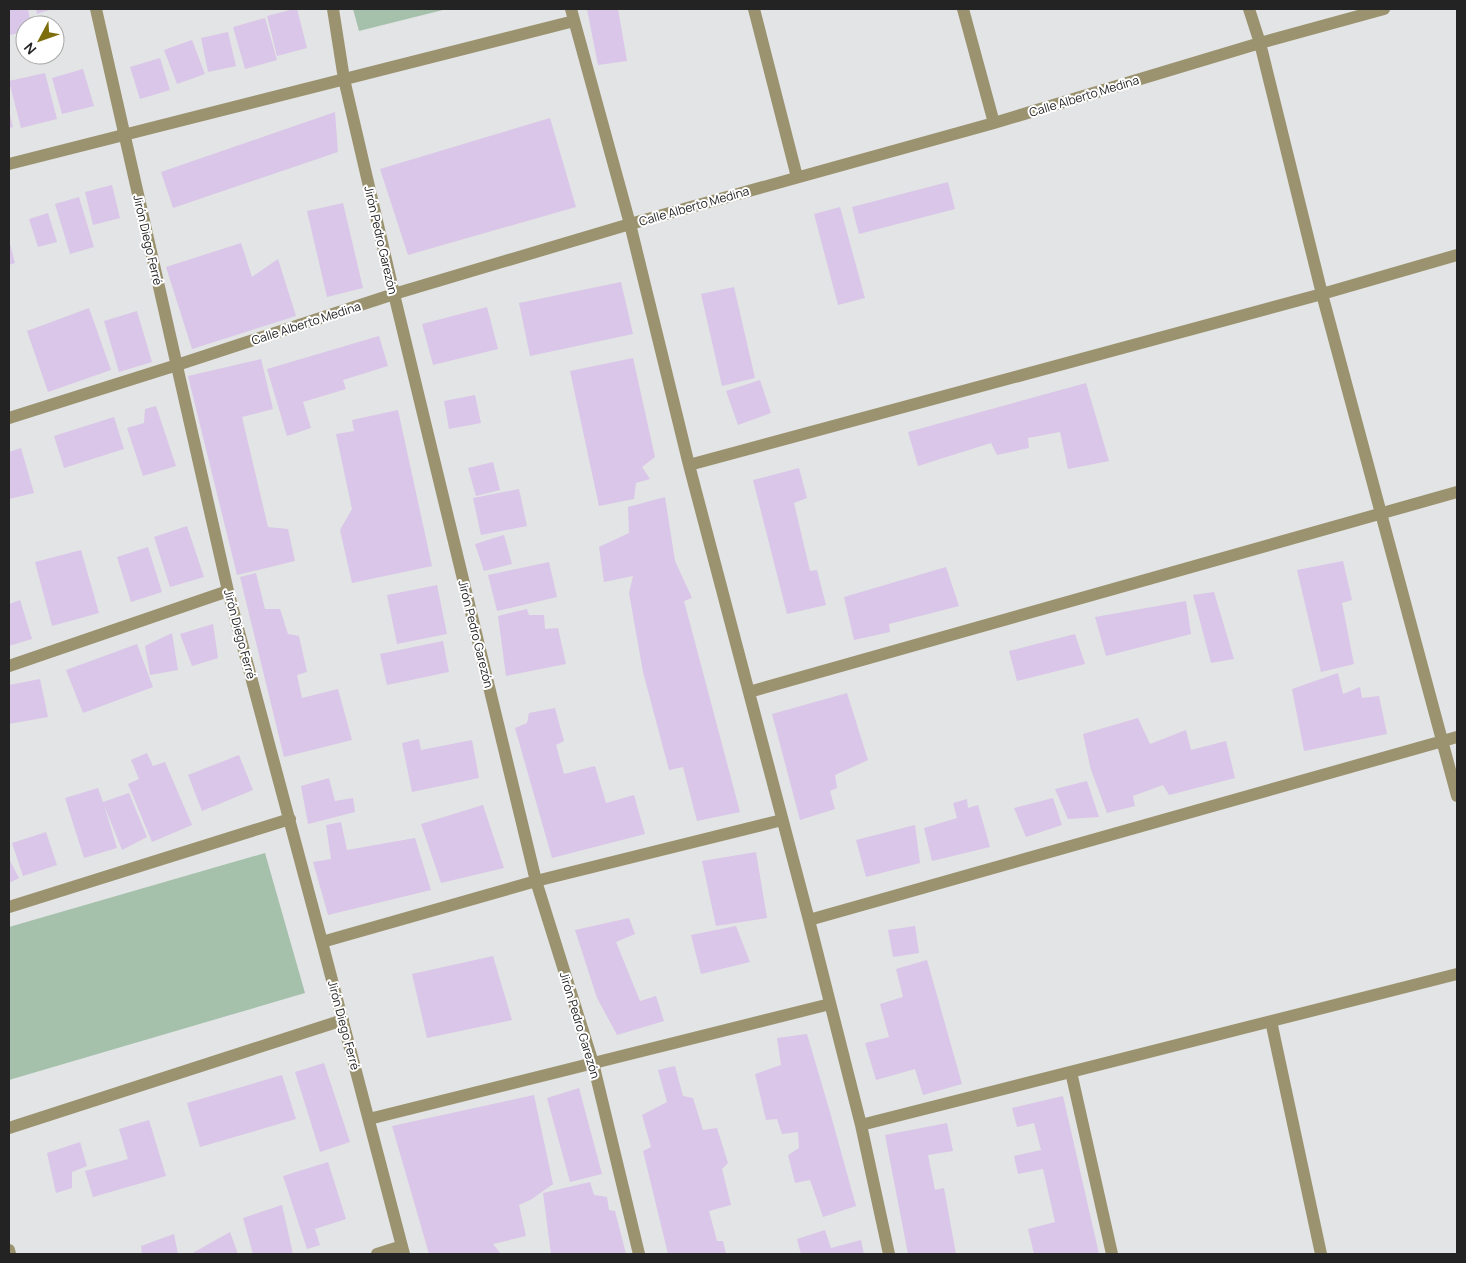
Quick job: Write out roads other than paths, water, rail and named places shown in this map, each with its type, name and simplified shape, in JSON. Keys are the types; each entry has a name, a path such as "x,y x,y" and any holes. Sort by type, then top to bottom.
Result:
{"street":[{"name":"Jirón Diego Ferré","path":"96,9 228,591 403,1250"},
{"name":"Jirón Pedro Garezón","path":"333,9 344,80 536,881 593,1063 639,1254"},
{"path":"571,9 630,224 689,465 809,920 860,1125 889,1254"},
{"path":"754,9 797,177"},
{"path":"963,9 994,123"},
{"path":"1249,9 1260,43 1322,294 1457,796"},
{"name":"Calle Alberto Medina","path":"9,418 394,294 630,224 994,123 1260,43 1384,9"},
{"path":"9,164 574,22"},
{"path":"689,465 1322,294 1457,255"},
{"path":"749,692 1457,492"},
{"path":"9,666 228,591"},
{"path":"809,920 1457,737"},
{"path":"9,907 290,819"},
{"path":"322,942 536,881 782,820"},
{"path":"860,1125 1457,974"},
{"path":"369,1119 830,1004"},
{"path":"9,1128 343,1020"},
{"path":"1271,1021 1321,1254"},
{"path":"1071,1072 1112,1254"},
{"path":"9,1250 10,1254"},
{"path":"377,1254 403,1250"}]}
